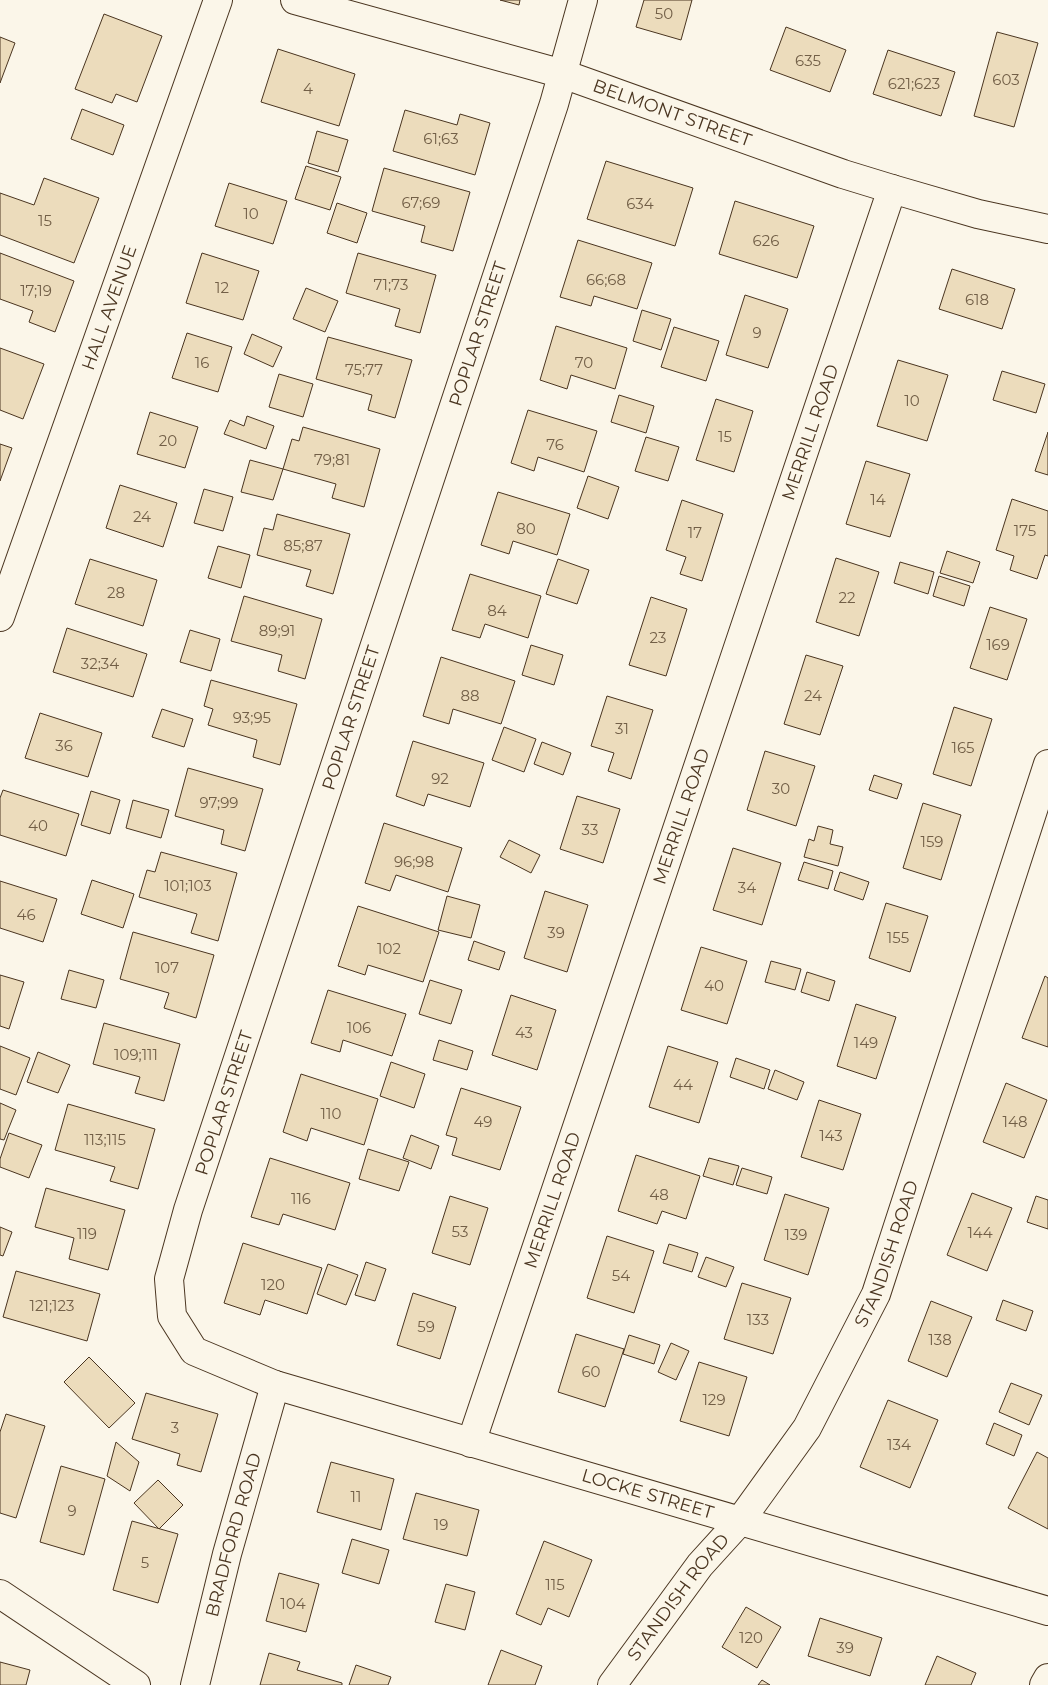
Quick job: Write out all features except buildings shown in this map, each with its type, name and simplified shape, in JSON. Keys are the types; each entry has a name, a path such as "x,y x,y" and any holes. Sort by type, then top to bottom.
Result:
{"street":[{"name":"HALL AVENUE","path":"0,617 218,0"},
{"name":"BELMONT STREET","path":"295,0 562,74 843,174 892,189 978,214 1048,229"},
{"name":"POPLAR STREET","path":"275,1385 194,1350 172,1316 169,1279 188,1210 548,123 584,0"},
{"name":"MERRILL ROAD","path":"471,1443 892,189"},
{"name":"STANDISH ROAD","path":"612,1685 700,1565 740,1521 807,1428 876,1294 1048,764"},
{"name":"LOCKE STREET","path":"275,1385 1048,1611"},
{"name":"BRADFORD ROAD","path":"195,1685 228,1554 275,1385"},
{"path":"0,1594 136,1685"},
{"path":"1044,1685 1048,1678"}]}
